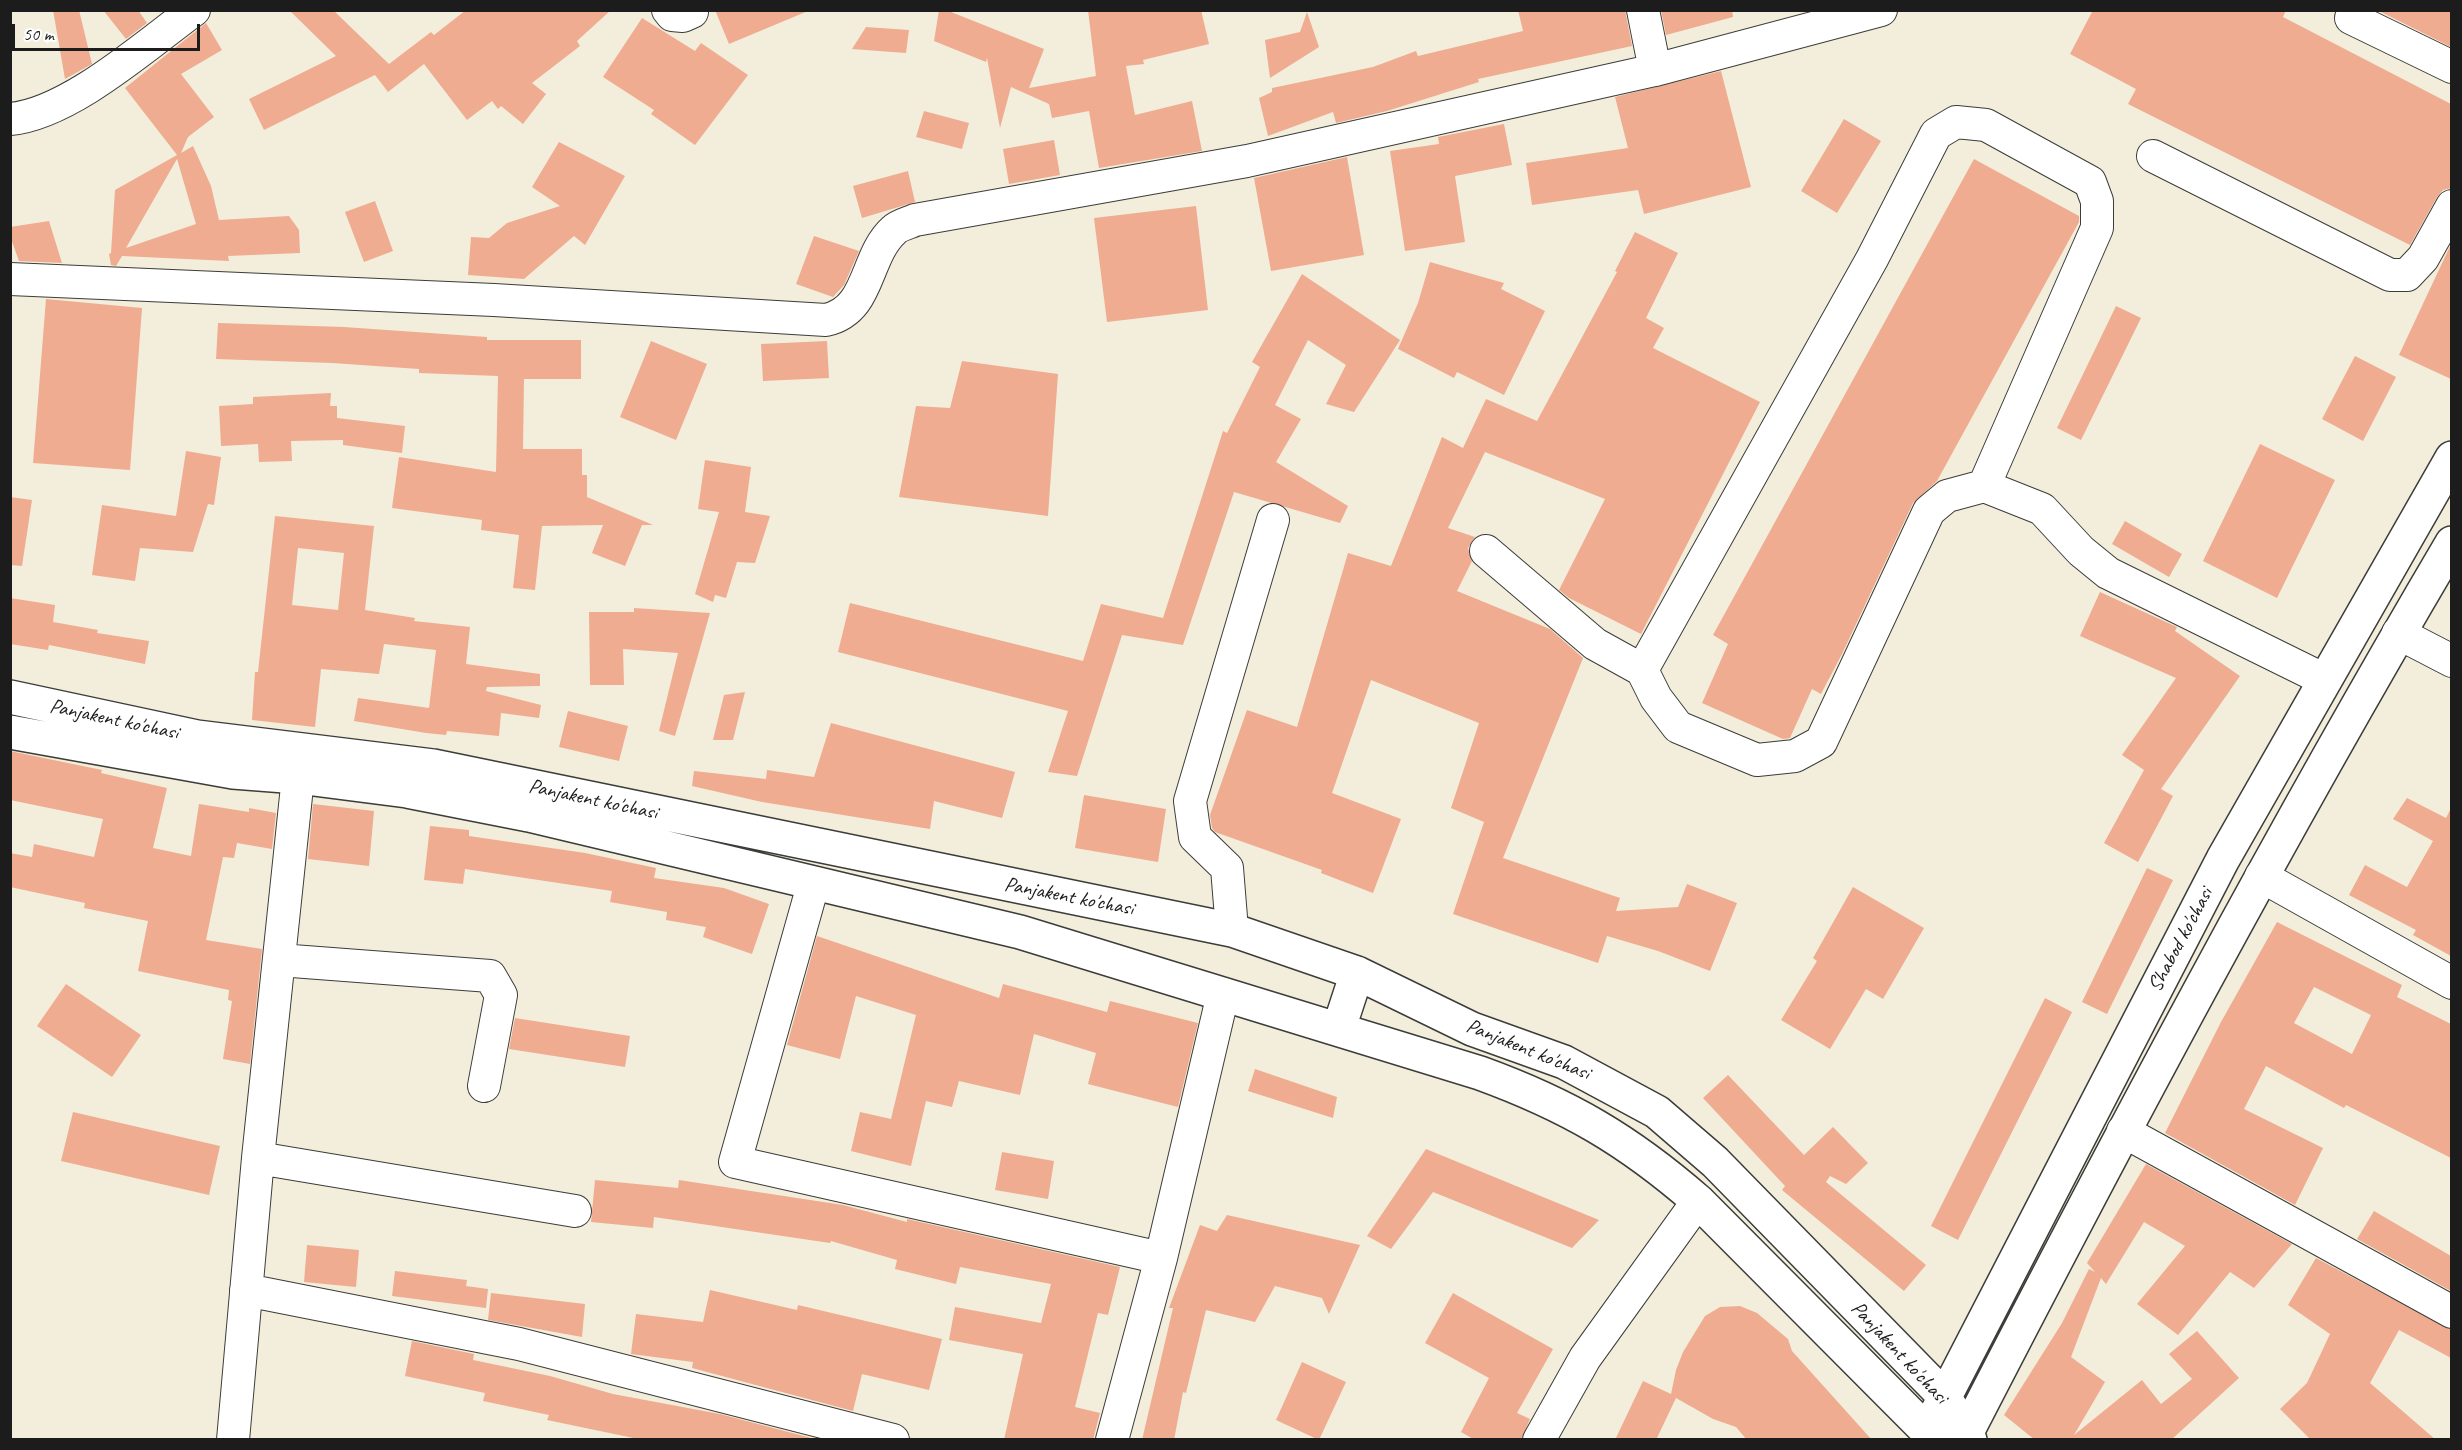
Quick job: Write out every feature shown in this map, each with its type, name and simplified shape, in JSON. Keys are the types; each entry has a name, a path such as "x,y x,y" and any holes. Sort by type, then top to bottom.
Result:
{"main road":[{"name":"Shabod ko'chasi","path":"1925,1436 2223,859 2451,458"},
{"name":"Shabod ko'chasi","path":"1966,1438 2123,1131 2261,876 2451,543"},
{"path":"2325,680 2361,699"},
{"name":"Panjakent ko'chasi","path":"10,697 197,737 433,766 1232,930 1357,973 1472,1029 1564,1062 1657,1112 1715,1162 1944,1396 1966,1438"},
{"name":"Panjakent ko'chasi","path":"10,732 233,772 298,777 407,791 529,815 1020,933 1339,1028 1480,1073 1570,1110 1617,1137 1659,1167 1698,1201 1925,1436 1966,1438"},
{"path":"1339,1028 1357,973"}],"street":[{"path":"10,119 29,118 76,95 194,10"},
{"path":"1643,10 1655,70"},
{"path":"10,279 494,300 826,320 842,316 854,305 882,244 896,228 915,220 1247,161 1655,70 1881,10"},
{"path":"2351,18 2451,67"},
{"path":"1642,670 1872,259 1936,134 1956,122 1986,125 2090,182 2097,201 2097,228 1984,486"},
{"path":"2152,156 2390,276 2407,275 2423,258 2451,206"},
{"path":"1486,551 1595,644 1642,670 1656,698 1678,727 1757,760 1795,756 1821,742 1929,511 1947,496 1984,486 2042,509 2081,550 2109,573 2325,680"},
{"path":"1232,930 1227,868 1195,837 1190,801 1274,520"},
{"path":"2398,633 2451,661"},
{"path":"233,1440 258,1158 298,777"},
{"path":"2261,876 2451,983"},
{"path":"813,885 735,1162 1161,1258"},
{"path":"279,960 490,976 501,995 484,1086"},
{"path":"1112,1440 1161,1258 1223,994"},
{"path":"2123,1131 2451,1312"},
{"path":"258,1158 575,1211"},
{"path":"1539,1440 1585,1358 1698,1201"},
{"path":"246,1290 519,1344 893,1440"}],"building":[{"path":"53,10 79,10 92,64 65,79"},
{"path":"103,10 138,10 147,23 126,39"},
{"path":"289,10 333,10 389,64 431,32 434,35 466,10 611,10 577,41 580,46 532,83 546,94 523,124 501,106 498,109 492,101 467,120 424,64 388,92 375,75 264,130 249,99 336,56"},
{"path":"715,10 808,10 808,11 729,44"},
{"path":"939,10 946,10 1044,49 1029,88 1096,76 1088,10 1201,10 1209,44 1143,60 1144,64 1126,66 1135,115 1192,101 1202,151 1099,168 1089,111 1052,118 1049,104 1011,87 1000,128 987,58 986,62 934,41"},
{"path":"1518,10 1625,10 1632,46 1478,79 1479,82 1387,111 1336,123 1333,112 1268,136 1259,98 1272,92 1272,88 1373,67 1416,51 1418,56 1523,31"},
{"path":"1661,10 1732,10 1733,17 1666,35"},
{"path":"2093,10 2286,10 2283,17 2451,104 2451,188 2443,190 2437,197 2410,245 2128,104 2136,89 2070,54"},
{"path":"2377,10 2451,10 2451,47"},
{"path":"1307,12 1319,47 1270,78 1265,40 1300,32"},
{"path":"642,18 695,51 701,43 748,75 695,145 651,114 654,110 603,77"},
{"path":"206,23 222,50 181,74 214,117 188,137 181,153 193,146 211,186 219,220 289,216 299,230 300,253 228,256 229,261 122,256 116,266 111,265 109,254 111,253 115,190 177,155 125,88","holes":["177,159 196,224 126,248"]},
{"path":"866,27 909,30 906,53 852,49"},
{"path":"1721,71 1751,187 1644,214 1638,190 1532,205 1526,163 1628,148 1615,97"},
{"path":"924,111 969,123 962,149 916,137"},
{"path":"1844,119 1881,141 1837,213 1801,191"},
{"path":"1504,124 1512,165 1455,176 1465,242 1405,251 1390,151 1439,144 1438,137"},
{"path":"1054,140 1060,175 1009,184 1003,149"},
{"path":"559,142 625,176 585,245 574,236 524,279 468,275 471,237 489,238 507,223 560,206 532,187"},
{"path":"1347,157 1364,255 1271,271 1254,178"},
{"path":"1974,159 2079,216 2079,222 1937,481 1913,503 1821,694 1812,689 1790,738 1783,739 1702,703 1728,644 1713,635"},
{"path":"908,171 915,202 862,218 853,186"},
{"path":"375,201 393,251 364,262 345,212"},
{"path":"1196,206 1208,310 1107,322 1094,218"},
{"path":"49,221 62,263 19,261 10,236 10,227"},
{"path":"1635,232 1678,253 1646,318 1664,328 1653,348 1760,402 1641,634 1569,598 1559,590 1605,499 1485,452 1448,528 1475,537 1468,548 1472,561 1457,591 1550,629 1583,658 1503,858 1620,898 1616,911 1678,907 1687,884 1737,903 1710,971 1658,951 1607,936 1598,963 1453,914 1484,822 1451,808 1479,723 1371,680 1332,793 1401,819 1373,893 1321,873 1322,870 1215,832 1210,815 1247,710 1297,727 1348,553 1391,566 1442,437 1463,448 1486,399 1537,421 1617,272 1615,271"},
{"path":"814,236 859,251 844,285 833,297 796,284"},
{"path":"2451,244 2451,379 2399,355"},
{"path":"1430,262 1504,283 1501,289 1545,311 1504,395 1457,372 1454,378 1398,349 1418,303"},
{"path":"1302,274 1400,340 1354,412 1326,404 1346,365 1308,340 1275,405 1301,419 1276,462 1348,506 1340,523 1234,492 1183,645 1122,635 1077,776 1048,772 1068,711 838,652 850,603 1083,661 1101,604 1163,618 1223,431 1227,433 1260,367 1252,362"},
{"path":"46,299 142,308 130,470 33,463"},
{"path":"2116,306 2141,318 2081,440 2057,428"},
{"path":"218,323 344,327 487,337 487,340 581,340 581,379 524,379 523,449 582,449 582,475 587,475 587,497 653,525 642,525 625,566 592,553 603,525 542,526 535,590 513,588 519,535 481,530 482,520 392,508 399,457 496,472 498,376 419,373 419,369 332,363 216,359"},
{"path":"651,341 707,364 676,440 620,417"},
{"path":"827,341 829,378 763,381 761,344"},
{"path":"2355,356 2396,377 2363,441 2322,419"},
{"path":"962,361 1058,374 1048,516 899,497 916,406 950,408"},
{"path":"331,393 330,406 337,406 337,418 405,426 402,453 343,445 343,440 291,441 292,461 259,462 258,444 221,446 219,406 253,404 253,397"},
{"path":"2260,444 2335,480 2277,598 2203,561"},
{"path":"186,451 221,457 214,505 208,504 193,552 140,548 135,581 92,575 102,505 176,516"},
{"path":"705,460 751,467 745,512 770,516 755,563 737,562 726,598 715,595 713,602 695,594 719,512 698,509"},
{"path":"10,497 32,500 22,566 10,565"},
{"path":"275,516 374,526 365,610 415,618 414,621 470,627 466,664 540,674 540,686 487,687 486,691 541,705 539,718 501,713 499,736 447,731 446,735 426,733 354,721 358,698 429,708 436,650 384,644 379,674 321,669 315,727 252,720 255,672 258,672","holes":["298,548 344,553 338,610 292,605"]},
{"path":"2125,521 2182,554 2169,577 2112,544"},
{"path":"2100,592 2177,627 2175,631 2240,676 2161,789 2173,796 2138,862 2104,843 2144,770 2122,755 2176,678 2080,636"},
{"path":"10,598 55,605 53,622 98,630 97,633 149,641 145,664 49,645 48,650 10,644"},
{"path":"634,608 710,613 675,736 659,731 678,653 623,649 624,685 590,685 589,612 634,612"},
{"path":"745,692 733,740 713,740 724,695"},
{"path":"568,711 628,726 619,761 559,747"},
{"path":"831,723 1015,772 1002,818 934,801 930,829 762,802 692,786 694,771 766,779 767,770 814,777"},
{"path":"10,751 102,770 101,773 167,788 153,848 191,856 199,804 249,812 249,808 276,813 272,849 237,843 234,858 223,857 206,940 262,949 250,1064 223,1059 232,1001 228,1000 229,990 138,971 148,921 84,908 85,903 10,887 10,853 32,857 34,844 94,857 103,819 10,800"},
{"path":"1084,795 1166,809 1158,862 1075,848"},
{"path":"2407,798 2446,818 2451,808 2451,956 2413,935 2416,930 2349,895 2365,865 2407,887 2433,841 2393,819"},
{"path":"313,804 374,811 369,866 308,859"},
{"path":"430,826 469,830 469,836 585,853 656,868 654,878 724,888 769,904 752,954 703,937 706,927 666,920 667,912 610,902 612,891 465,869 463,884 424,880"},
{"path":"2147,868 2173,880 2107,1014 2082,1002"},
{"path":"1853,887 1924,928 1883,999 1866,989 1830,1049 1781,1020 1817,961 1813,958"},
{"path":"2277,922 2402,985 2397,997 2451,1024 2451,1158 2346,1105 2344,1108 2266,1066 2244,1109 2323,1148 2295,1205 2165,1133 2221,1022","holes":["2314,987 2371,1015 2352,1054 2294,1023"]},
{"path":"817,936 999,998 1003,984 1107,1012 1110,1001 1198,1023 1178,1107 1088,1084 1096,1053 1034,1034 1020,1095 959,1081 952,1107 926,1101 911,1166 851,1151 860,1112 891,1119 916,1015 856,996 840,1059 787,1045"},
{"path":"66,984 141,1035 112,1077 37,1026"},
{"path":"2045,998 2072,1012 1958,1240 1931,1226"},
{"path":"515,1018 630,1036 625,1067 509,1049"},
{"path":"1255,1069 1337,1097 1333,1118 1248,1091"},
{"path":"1728,1075 1804,1155 1833,1127 1868,1163 1846,1184 1830,1176 1826,1182 1926,1265 1904,1291 1782,1190 1785,1186 1703,1098"},
{"path":"73,1112 220,1146 209,1195 61,1161"},
{"path":"1426,1149 1599,1220 1572,1248 1433,1192 1391,1249 1367,1236"},
{"path":"1002,1152 1054,1161 1048,1199 995,1190"},
{"path":"2146,1164 2292,1244 2254,1288 2230,1272 2178,1335 2137,1304 2185,1246 2144,1222 2106,1284 2101,1278 2071,1357 2105,1382 2074,1435 2142,1380 2161,1404 2192,1379 2169,1354 2197,1331 2239,1378 2171,1440 2035,1440 2004,1415 2062,1323 2089,1269 2095,1272 2087,1263"},
{"path":"595,1180 678,1188 679,1180 843,1205 907,1222 907,1219 1120,1267 1108,1315 1098,1313 1075,1407 1100,1413 1093,1440 1004,1440 1023,1354 949,1340 955,1307 1041,1323 1051,1284 960,1267 956,1284 895,1269 897,1260 831,1241 830,1243 654,1217 653,1228 591,1222"},
{"path":"2374,1211 2451,1256 2451,1291 2357,1239"},
{"path":"1227,1215 1360,1245 1329,1314 1322,1298 1275,1286 1255,1322 1206,1310 1186,1393 1183,1392 1174,1440 1142,1440 1173,1308 1169,1308 1200,1225 1217,1231"},
{"path":"307,1245 359,1250 356,1287 304,1282"},
{"path":"2316,1258 2451,1330 2451,1358 2399,1330 2370,1383 2436,1440 2311,1440 2280,1409 2307,1383 2330,1334 2288,1305"},
{"path":"395,1271 467,1280 466,1286 488,1289 486,1308 392,1296"},
{"path":"710,1290 797,1310 798,1305 942,1339 929,1390 862,1374 853,1411 692,1368 693,1362 631,1354 636,1314 703,1322"},
{"path":"491,1293 585,1304 582,1337 488,1320"},
{"path":"1453,1293 1553,1349 1517,1413 1530,1419 1521,1440 1475,1440 1461,1432 1489,1378 1425,1343"},
{"path":"1740,1306 1757,1313 1788,1339 1792,1351 1872,1440 1747,1440 1736,1427 1713,1419 1676,1398 1656,1440 1615,1440 1643,1381 1671,1394 1683,1352 1705,1316 1720,1307"},
{"path":"412,1341 474,1354 473,1360 550,1376 613,1394 720,1414 819,1440 643,1440 547,1420 549,1415 483,1401 485,1393 405,1376"},
{"path":"1302,1362 1346,1382 1319,1440 1276,1420"}]}
